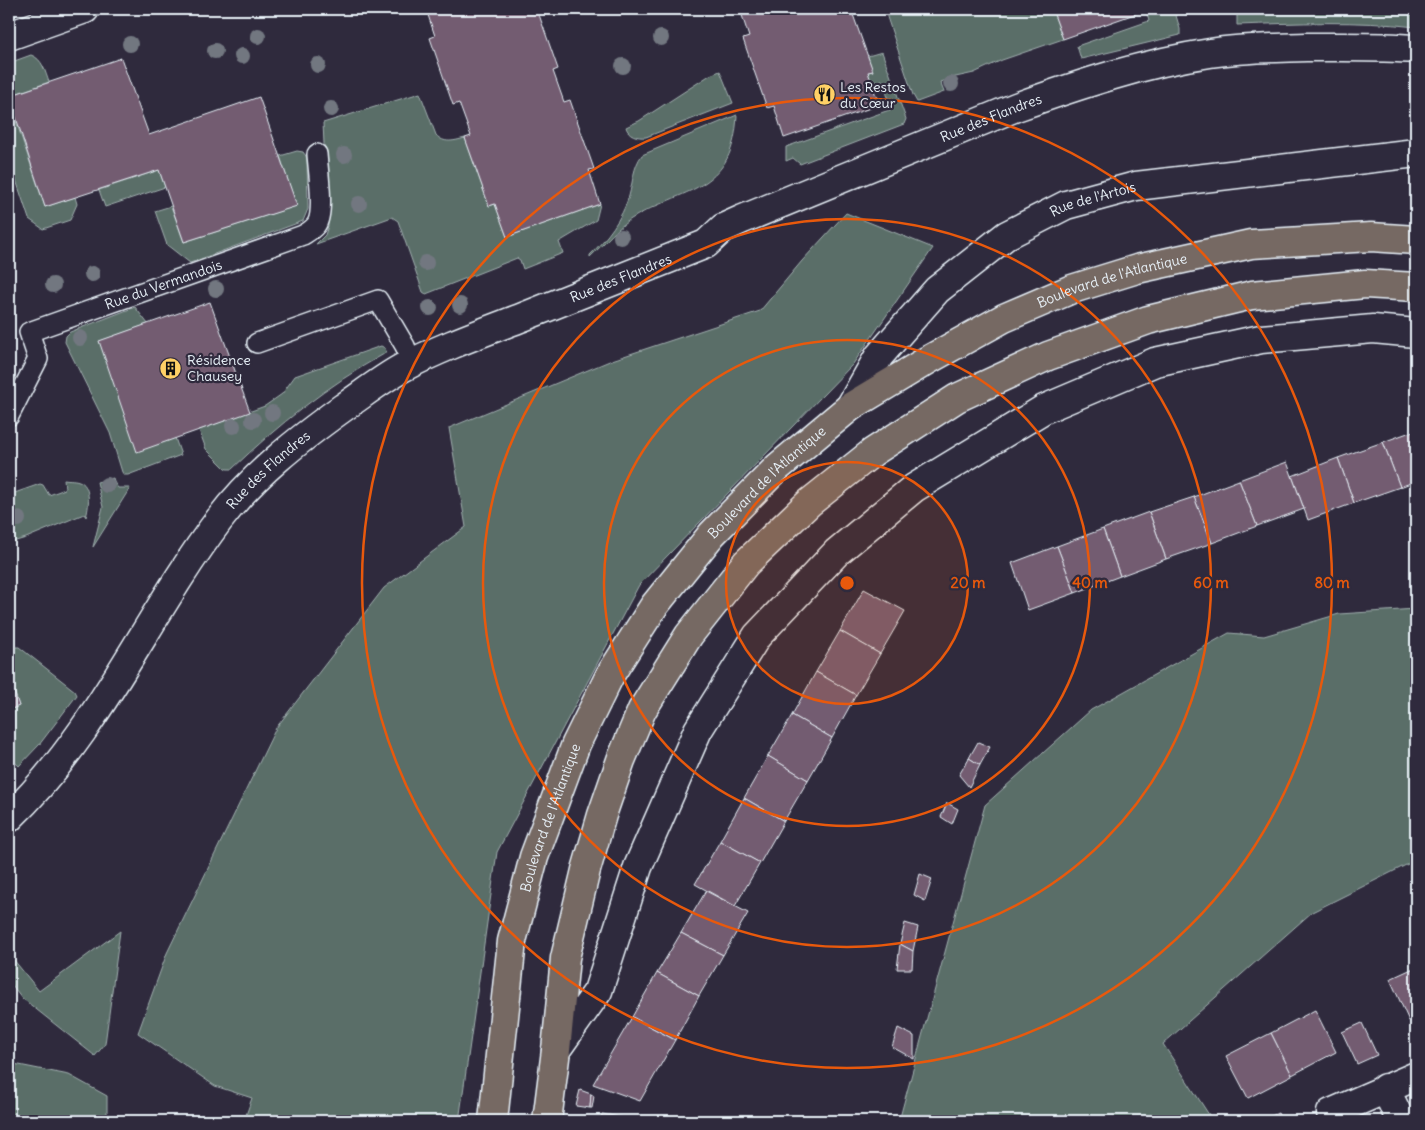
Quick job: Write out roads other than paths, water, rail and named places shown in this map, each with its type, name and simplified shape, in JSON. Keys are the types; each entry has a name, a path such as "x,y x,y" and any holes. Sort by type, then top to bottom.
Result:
{"main road":[{"name":"Boulevard de l'Atlantique","path":"493,1121 512,941 537,848 576,744 610,675 654,606 712,534 778,467 850,407 928,360 1004,318 1072,289 1137,269 1251,244 1371,237 1416,240"},
{"path":"547,1121 565,958 586,870 618,769 642,710 689,636 746,563 809,503 873,452 957,398 1048,356 1148,320 1252,296 1365,284 1416,287"}],"street":[{"path":"9,36 85,9"},
{"name":"Rue des Flandres","path":"9,818 45,780 70,748 105,698 184,572 219,520 240,494 257,476 322,422 407,366 478,334 706,244 722,228 759,212 1016,107 1056,93 1144,68 1211,53 1250,49 1370,46 1416,49"},
{"name":"Rue de l'Artois","path":"850,407 879,356 937,290 1007,236 1066,205 1136,186 1416,153"},
{"path":"556,1050 598,992 638,867 698,730 757,636 836,552 914,488 1044,409 1155,362 1261,340 1373,329 1416,333"},
{"path":"1331,1113 1416,1076"},
{"path":"1385,1088 1401,1121"}],"lane":[{"name":"Rue du Vermandois","path":"9,416 38,359 29,332 303,235 311,230 319,220 320,210 317,154"},
{"path":"257,343 378,300 405,346 407,366"}],"place":[{"name":"Les Restos du Cœur","path":"824,95"},
{"name":"Résidence Chausey","path":"171,368"}]}
